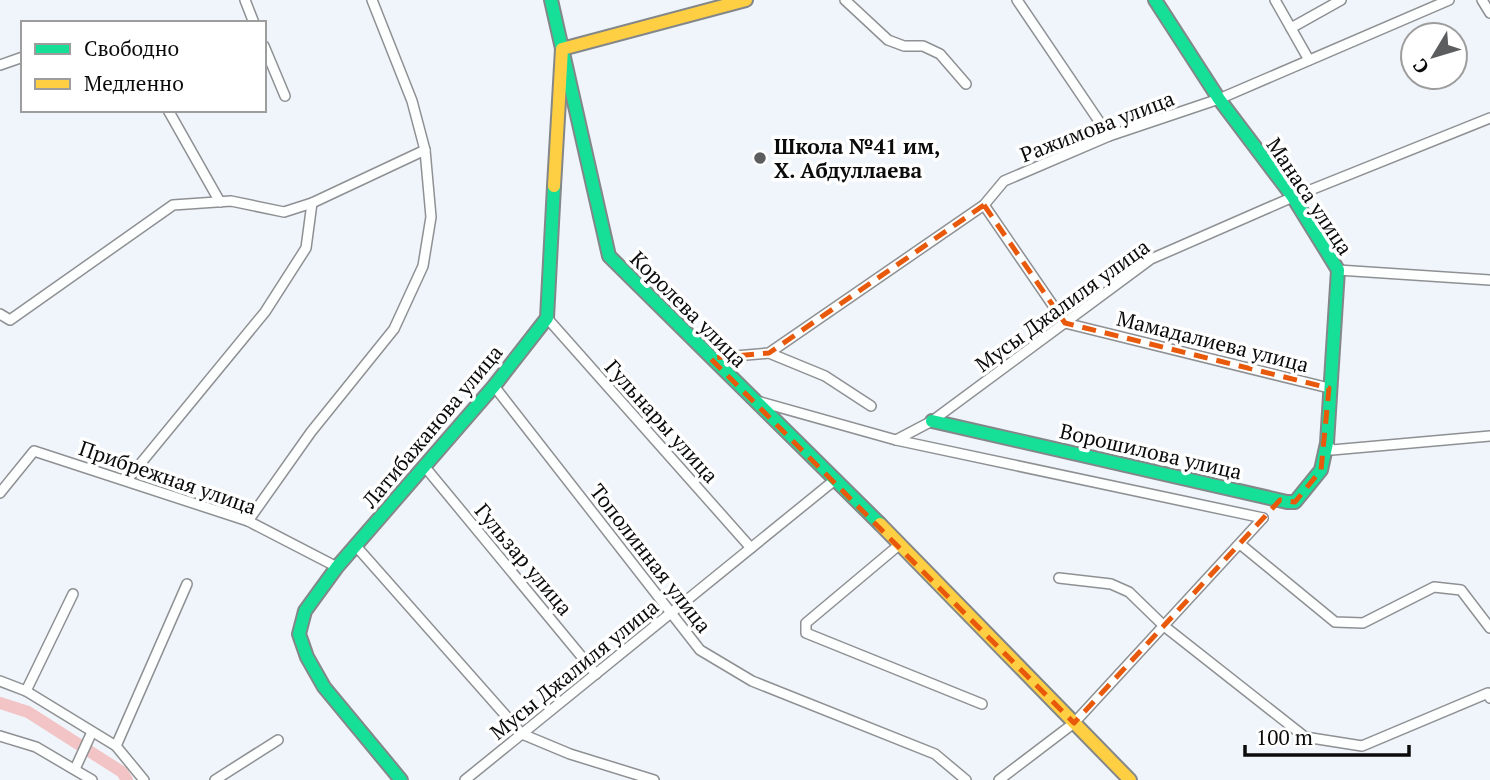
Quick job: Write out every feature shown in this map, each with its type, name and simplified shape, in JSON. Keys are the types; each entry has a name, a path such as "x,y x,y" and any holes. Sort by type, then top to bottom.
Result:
{"street":[{"path":"245,0 253,21"},
{"path":"248,521 311,432 394,329 423,266 431,217 425,150 412,101 372,0"},
{"name":"Королева улица","path":"551,0 609,256 836,479 1130,780"},
{"path":"547,318 562,49 746,0"},
{"path":"845,0 888,40 904,46 923,46 940,54 967,84"},
{"path":"1017,0 1109,136"},
{"name":"Манаса улица","path":"1155,0 1219,99 1293,197 1338,270 1327,443"},
{"path":"1275,0 1309,60"},
{"path":"1291,28 1341,0"},
{"name":"Ражимова улица","path":"710,358 769,353 984,205 1004,181 1109,136 1219,99 1449,0"},
{"path":"1482,0 1490,13"},
{"path":"266,51 285,96"},
{"path":"0,65 21,58"},
{"path":"169,112 220,202"},
{"name":"Мусы Джалиля улица","path":"896,440 932,421 1151,259 1293,197 1490,118"},
{"path":"0,314 10,320 173,205 231,201 284,212 312,203 425,150"},
{"path":"127,480 265,312 306,248 312,203"},
{"path":"984,205 1065,323"},
{"path":"1338,270 1490,280"},
{"name":"Латибажанова улица","path":"401,780 324,687 307,657 299,634 305,611 355,545 494,386 547,318"},
{"name":"Гульнары улица","path":"547,318 751,548"},
{"name":"Мамадалиева улица","path":"1065,323 1329,388"},
{"path":"769,353 825,376 871,406"},
{"name":"Тополинная улица","path":"494,386 700,650 752,681 934,754 966,780"},
{"name":"Ворошилова улица","path":"756,401 896,440 1263,518 1240,544"},
{"name":"Ворошилова улица","path":"932,421 1287,502 1295,502 1321,470 1327,443"},
{"path":"1327,443 1332,450 1490,436"},
{"name":"Прибрежная улица","path":"0,494 34,451 248,521 337,568"},
{"name":"Гульзар улица","path":"425,467 596,674"},
{"name":"Мусы Джалиля улица","path":"466,780 836,479"},
{"path":"999,780 1074,723 1240,544 1335,622 1363,623 1434,587 1461,590 1490,628"},
{"path":"355,545 522,734 570,754 654,780"},
{"path":"899,545 806,623 806,633 982,704"},
{"path":"1059,578 1111,583 1129,592 1164,626 1305,737 1362,746 1488,694 1490,698"},
{"path":"116,746 187,584"},
{"path":"26,691 73,594"},
{"path":"0,681 26,691 91,734 116,746 144,780"},
{"path":"75,769 91,734"},
{"path":"0,736 36,747 92,780"},
{"path":"215,780 278,740"}],"highlighted area":[{"path":"984,205 1065,323 1329,388 1321,470 1295,502 1280,500 1074,723 710,358 769,353"}],"waterway":[{"path":"0,703 28,712 122,772 127,780"}],"traffic: fast":[{"path":"551,0 609,256 880,524"},
{"path":"932,421 1287,502 1295,502 1321,470 1327,443 1338,270 1293,197 1219,99 1155,0"},
{"path":"401,780 324,687 307,657 299,634 305,611 337,567 494,386 547,318 554,186"}],"traffic: slow":[{"path":"554,186 562,49 746,0"},
{"path":"880,524 1130,780"}],"place":[{"name":"Школа №41 им, Х. Абдуллаева","path":"760,158"}]}
